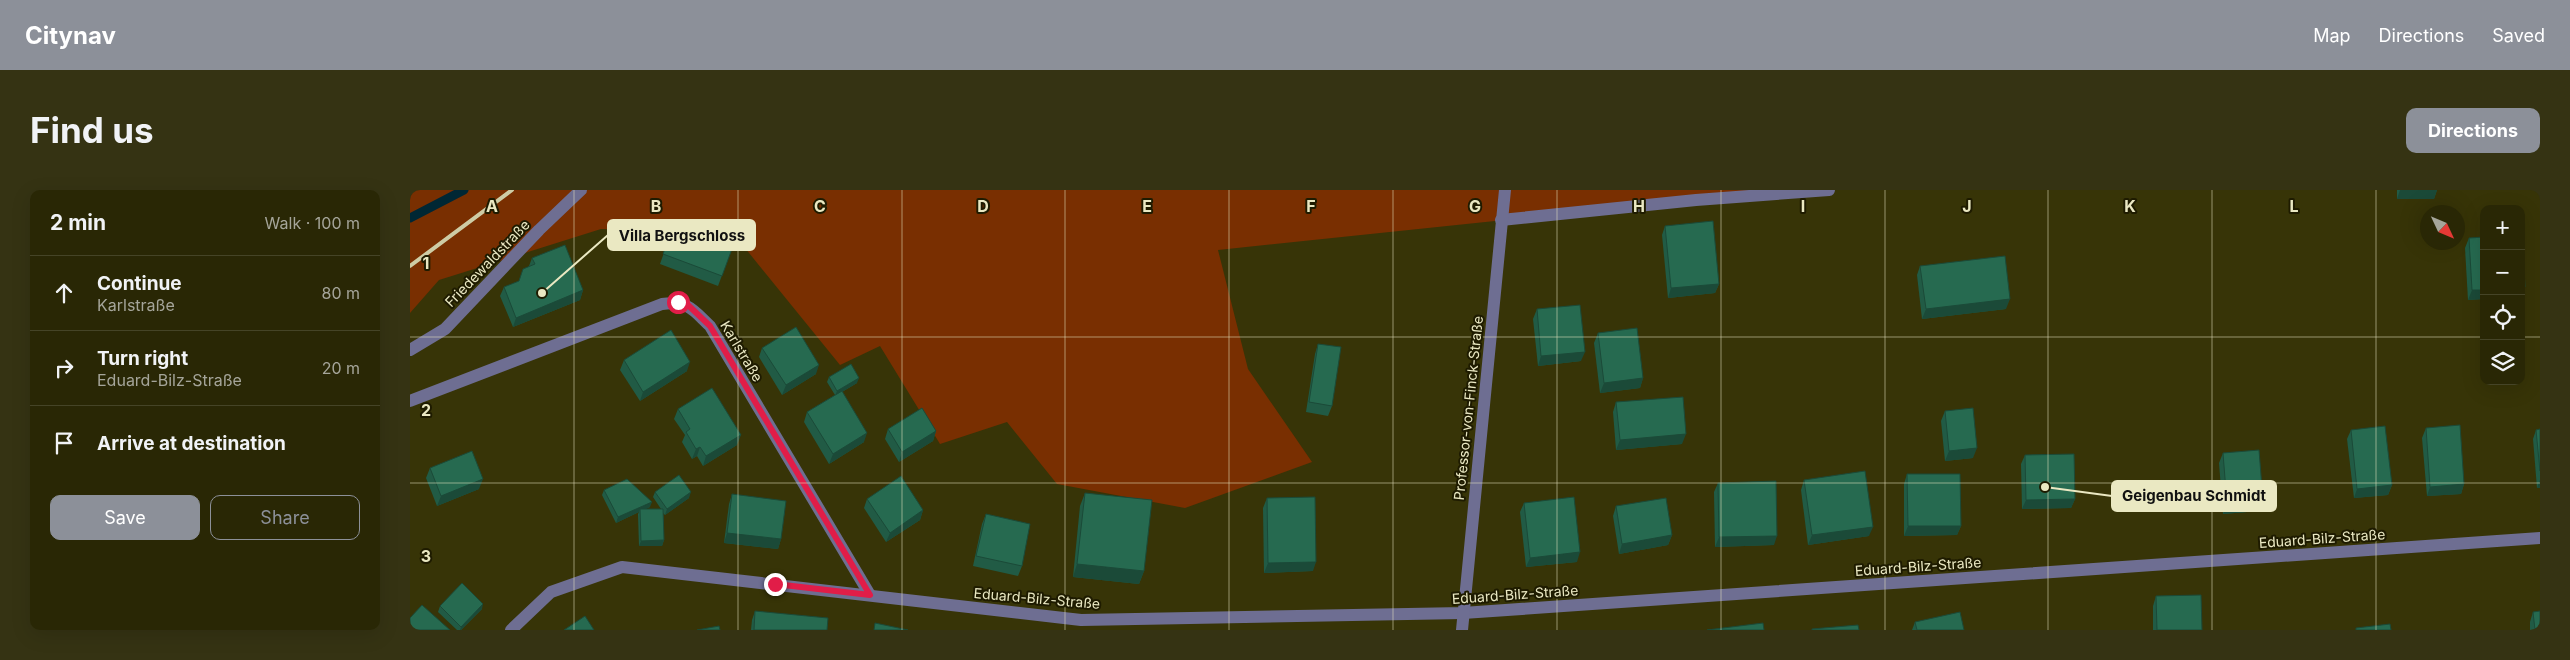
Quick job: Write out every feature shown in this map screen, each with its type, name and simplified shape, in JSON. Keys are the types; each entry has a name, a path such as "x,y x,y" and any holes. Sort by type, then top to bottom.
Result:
{"street":[{"name":"Friedewaldstraße","path":"410,350 445,329 539,230 581,190"},
{"name":"Professor-von-Finck-Straße","path":"1462,630 1504,190"},
{"path":"1502,220 1696,200 1830,190"},
{"name":"Karlstraße","path":"410,401 662,304 678,302 688,305 710,326 870,595"},
{"name":"Eduard-Bilz-Straße","path":"512,630 551,592 622,566 1081,620 1463,613 2540,538"}],"shaded area":[{"path":"410,190 1790,190 1218,250 1248,369 1312,462 1185,508 1057,484 1007,422 940,444 880,346 840,365 732,232 601,229 439,280 410,313"}],"building":[{"path":"1713,221 1719,284 1671,288 1665,226"},
{"path":"706,228 736,238 722,276 663,254 672,230 702,241"},
{"path":"2480,237 2480,290 2472,290 2469,238"},
{"path":"565,245 583,290 516,318 504,287 519,281 523,269 535,264 532,258"},
{"path":"2005,256 2010,299 1926,309 1920,266"},
{"path":"1580,305 1585,352 1541,356 1537,309"},
{"path":"796,327 819,365 786,385 762,348"},
{"path":"1637,328 1643,378 1604,383 1598,333"},
{"path":"671,330 690,362 643,392 624,360"},
{"path":"1318,344 1341,347 1332,406 1309,402"},
{"path":"851,364 859,378 837,391 829,377"},
{"path":"712,388 741,435 706,456 700,447 696,449 686,432 690,429 678,409"},
{"path":"842,391 867,433 833,454 807,412"},
{"path":"1683,397 1686,434 1620,440 1616,402"},
{"path":"922,408 936,431 902,452 888,429"},
{"path":"1973,408 1977,448 1949,451 1945,411"},
{"path":"2460,425 2464,484 2430,487 2426,428"},
{"path":"2385,426 2392,485 2357,489 2351,430"},
{"path":"2540,429 2540,471 2536,430"},
{"path":"2259,450 2263,501 2227,504 2223,453"},
{"path":"472,451 483,479 441,496 430,468"},
{"path":"2074,454 2075,499 2026,500 2025,455"},
{"path":"1865,471 1873,527 1812,535 1804,480"},
{"path":"1907,474 1960,474 1961,526 1908,526"},
{"path":"679,475 691,492 667,509 655,492"},
{"path":"901,476 923,510 890,533 867,499"},
{"path":"627,479 652,502 618,517 604,490"},
{"path":"1776,481 1777,536 1719,537 1718,483"},
{"path":"1085,493 1152,500 1144,571 1077,564"},
{"path":"732,494 786,501 781,539 727,533"},
{"path":"1315,497 1316,562 1268,563 1267,498"},
{"path":"1574,497 1580,552 1530,558 1524,503"},
{"path":"1666,498 1672,535 1622,544 1616,506"},
{"path":"640,509 663,509 664,540 641,541"},
{"path":"986,514 1030,524 1022,566 976,556"},
{"path":"462,583 483,604 461,627 440,606"},
{"path":"2201,595 2202,630 2157,630 2156,596"},
{"path":"422,605 450,630 410,630 410,618"},
{"path":"755,611 828,618 827,630 754,630"},
{"path":"2540,611 2540,630 2535,630 2533,612"},
{"path":"1960,612 1964,630 1917,630 1915,622"},
{"path":"585,616 594,630 564,630"},
{"path":"875,623 908,630 874,630"},
{"path":"1763,623 1764,630 1707,630"},
{"path":"2390,624 2391,630 2356,630 2356,628"},
{"path":"1858,625 1859,630 1812,630 1812,629"},
{"path":"719,626 720,630 697,630"}],"waterway":[{"path":"410,218 464,190"}],"railway":[{"path":"410,266 512,190"}],"place":[{"name":"Villa Bergschloss","path":"542,293"},
{"name":"Geigenbau Schmidt","path":"2045,487"}],"route":[{"path":"678,302 688,305 710,326 870,595 775,584"}]}
